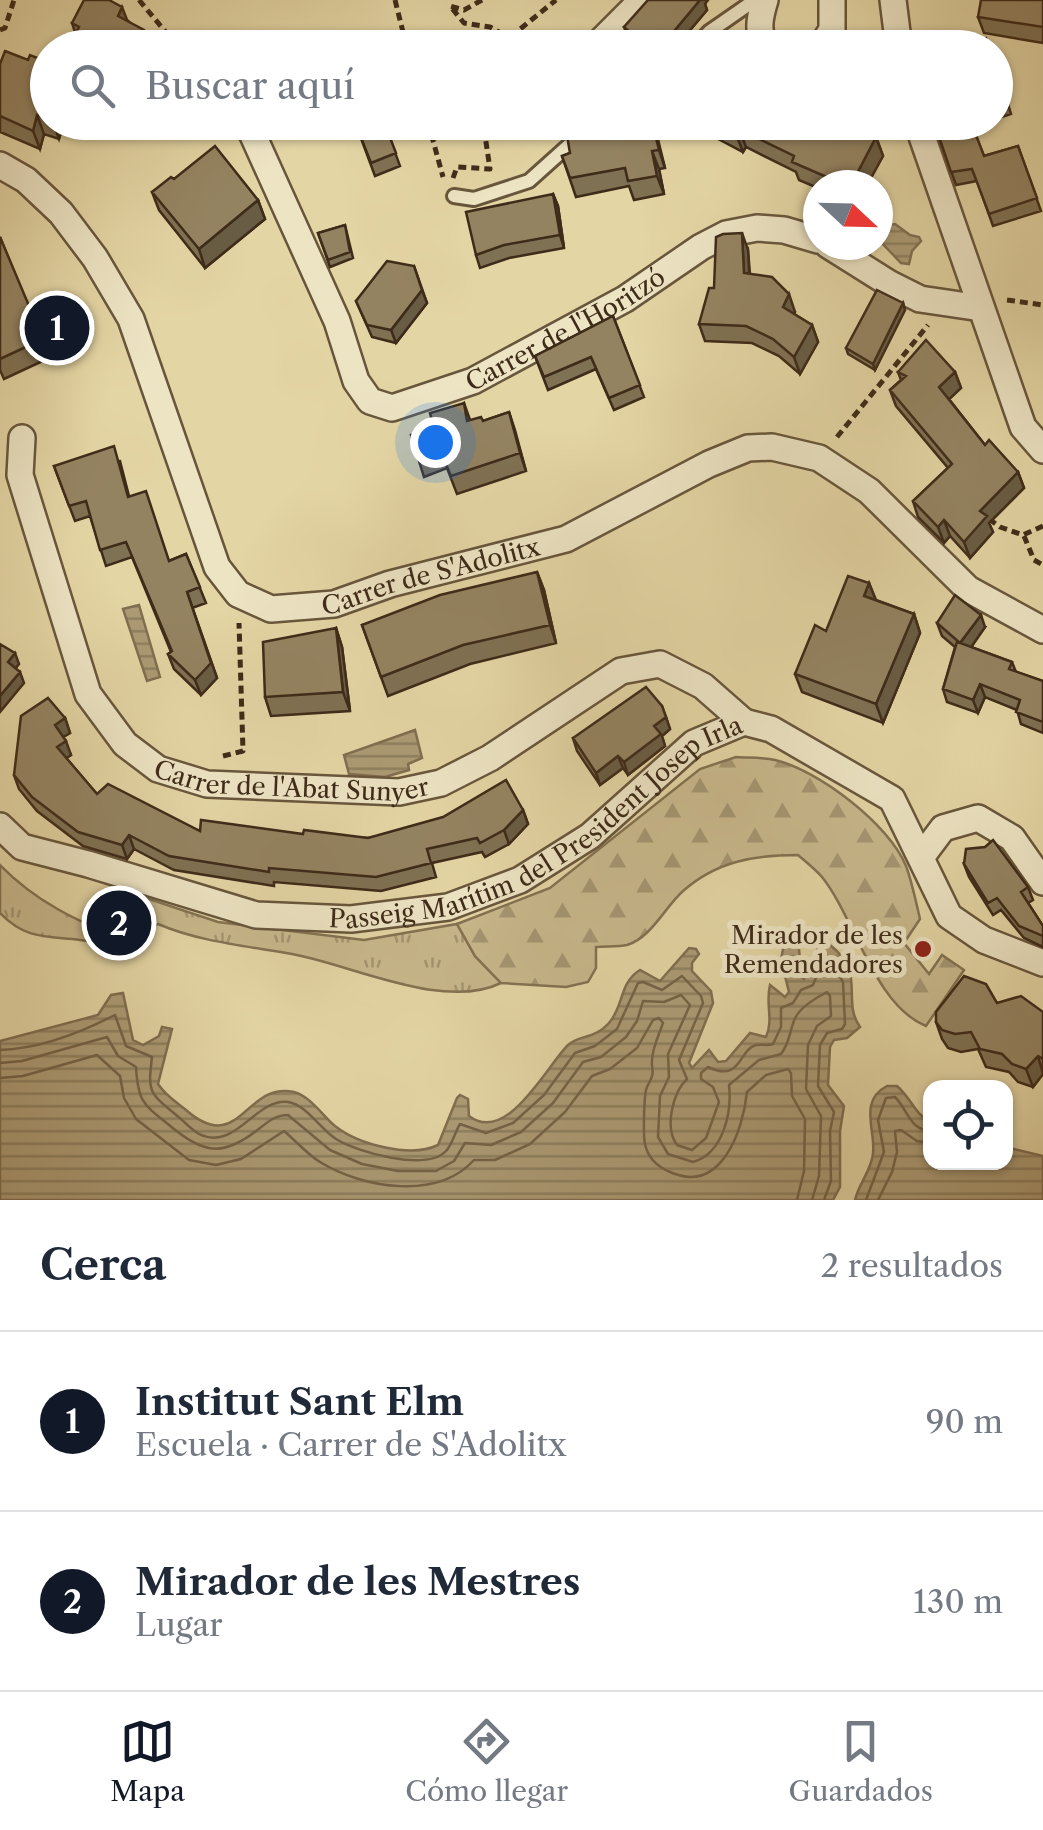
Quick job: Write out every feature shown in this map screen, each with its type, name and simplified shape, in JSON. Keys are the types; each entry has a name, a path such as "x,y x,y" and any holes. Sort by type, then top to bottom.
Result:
{"street":[{"path":"612,30 642,0"},
{"path":"761,30 764,0"},
{"path":"832,0 832,30"},
{"path":"894,0 897,30"},
{"name":"Carrer de l'Horitzó","path":"255,140 337,321 356,382 370,401 392,408 473,382 625,299 726,234 757,228 803,236"},
{"path":"923,140 1023,427 1043,450"},
{"path":"0,165 26,180 61,214 95,258 130,319 217,567 238,594"},
{"path":"852,260 920,298 982,308"},
{"name":"Carrer de l'Abat Sunyer","path":"22,438 20,475 88,694 125,744 158,769 208,784 399,792 441,782 490,758 622,671 660,664 702,686 744,722"},
{"name":"Carrer de S'Adolitx","path":"238,594 271,608 334,604 390,584 566,538 709,464 748,448 772,447 819,458 869,491 968,589 1043,630"},
{"name":"Passeig Marítim del President Josep Irla","path":"0,826 22,847 256,915 351,919 448,907 520,880 590,836 694,743 744,722 771,729 892,799 949,916 984,940 1043,963"},
{"path":"922,856 943,828 978,818 1012,838 1043,882"}],"lane":[{"path":"712,30 755,0"},
{"path":"454,196 474,199 529,181 578,140"}],"path":[{"path":"0,30 5,28 14,0"},
{"path":"138,0 164,30"},
{"path":"395,0 402,30"},
{"path":"482,0 464,10 450,6 464,24 495,30"},
{"path":"519,30 556,0"},
{"path":"433,140 444,182 453,180 457,167 490,168 486,140"},
{"path":"819,458 945,304"},
{"path":"987,517 1000,527 1024,534 1043,526"},
{"path":"1024,534 1034,560 1043,566"},
{"path":"208,784 222,756 243,751 238,594"}],"green space":[{"path":"736,757 775,760 811,775 850,801 897,850 908,872 920,919 904,943 929,974 942,955 964,970 926,1026 892,1000 834,894 798,855 752,858 709,873 683,891 636,941 623,946 596,947 596,968 588,982 566,987 501,983 475,956 457,924 550,888 700,769"},
{"path":"0,865 58,909 124,940 140,896 218,922 364,940 457,924 475,956 501,983 478,990 425,989 158,924 146,929 135,948 37,935 19,928 0,913"}],"water":[{"path":"893,224 921,241 912,251 909,264 901,263 893,255"},
{"path":"139,605 160,677 147,681 123,609"},
{"path":"415,730 422,758 408,764 409,770 385,777 349,774 344,755"},
{"path":"790,945 799,948 804,979 818,948 830,945 841,956 851,977 852,1007 860,1027 847,1038 834,1040 830,1047 828,1085 844,1106 840,1187 833,1200 0,1200 0,1041 98,1015 111,995 123,993 133,1040 143,1045 159,1036 162,1027 172,1029 158,1084 204,1122 231,1122 264,1097 294,1092 357,1139 385,1148 414,1150 438,1145 460,1095 468,1099 469,1116 483,1122 511,1112 568,1045 609,1023 633,975 640,970 660,981 689,948 699,954 692,963 692,971 711,991 713,1003 689,1063 692,1068 709,1050 718,1062 726,1061 750,1033 766,1037 770,985 785,997 789,992 781,960 783,949"},
{"path":"887,1086 897,1086 923,1117 923,1170 1013,1170 1013,1149 1043,1156 1043,1200 855,1200 873,1154 870,1117 878,1092"}],"building":[{"path":"84,0 109,0 122,7 118,16 144,30 77,30 79,27 72,23"},
{"path":"648,0 700,0 675,30 624,27"},
{"path":"981,0 1043,0 1043,27 978,17"},
{"path":"5,51 28,60 30,55 30,130 0,116 0,64"},
{"path":"362,140 391,140 396,153 371,163"},
{"path":"568,140 656,140 659,150 652,151 657,176 628,181 625,168 570,178 562,156 570,153"},
{"path":"761,140 874,140 859,170 810,170 792,162 794,156"},
{"path":"940,140 978,140 984,156 1018,146 1037,198 989,214 972,169 951,172"},
{"path":"215,146 258,200 199,249 152,192"},
{"path":"553,194 560,235 504,245 476,255 466,212"},
{"path":"345,225 350,252 328,260 318,233"},
{"path":"742,233 744,273 772,277 789,294 783,307 812,325 794,357 773,339 746,326 699,324 709,288 714,288 716,237"},
{"path":"0,237 43,339 0,359"},
{"path":"387,261 414,266 422,290 391,330 367,325 356,301"},
{"path":"877,290 903,303 873,364 846,348"},
{"path":"613,316 640,385 609,398 591,357 544,377 535,356"},
{"path":"926,340 955,372 939,387 985,445 989,440 1018,472 980,511 987,516 964,542 944,520 938,527 913,501 952,464 890,390 906,376 898,372"},
{"path":"464,403 467,421 481,417 483,421 509,412 520,453 451,476 440,450 418,458 411,435 434,429 430,413"},
{"path":"114,446 128,497 146,491 169,561 186,554 200,587 187,592 211,663 195,680 168,654 172,651 126,542 100,550 86,501 69,506 54,466"},
{"path":"537,572 550,625 463,645 381,677 362,625 440,595"},
{"path":"848,576 869,583 864,596 914,614 876,704 795,674 815,625 826,631"},
{"path":"955,595 981,615 960,643 937,623"},
{"path":"336,628 343,692 265,697 263,642"},
{"path":"957,642 1012,662 1009,669 1043,681 1043,722 1016,712 1020,700 980,684 973,700 943,689"},
{"path":"0,644 15,653 8,662 20,672 0,696"},
{"path":"646,687 666,717 654,726 661,734 624,762 618,756 596,773 573,738"},
{"path":"48,698 65,718 55,725 66,741 57,747 97,794 108,784 200,831 201,820 368,838 443,817 506,780 523,810 504,830 480,843 477,838 427,849 431,863 376,877 269,868 269,872 169,856 129,835 122,845 78,832 32,797 14,775 21,716"},
{"path":"993,840 1028,887 1021,892 1043,926 1043,936 1019,926 997,898 988,903 964,864 966,849 985,847"},
{"path":"964,976 986,984 997,1003 1021,996 1043,1012 1043,1059 1038,1056 1026,1069 1012,1064 1002,1054 980,1049 971,1032 955,1034 942,1030 936,1022 936,1012"}],"place":[{"name":"Institut Sant Elm","path":"57,328"},
{"name":"Mirador de les Mestres","path":"119,923"},
{"name":"Mirador de les Remendadores","path":"923,949"}]}
